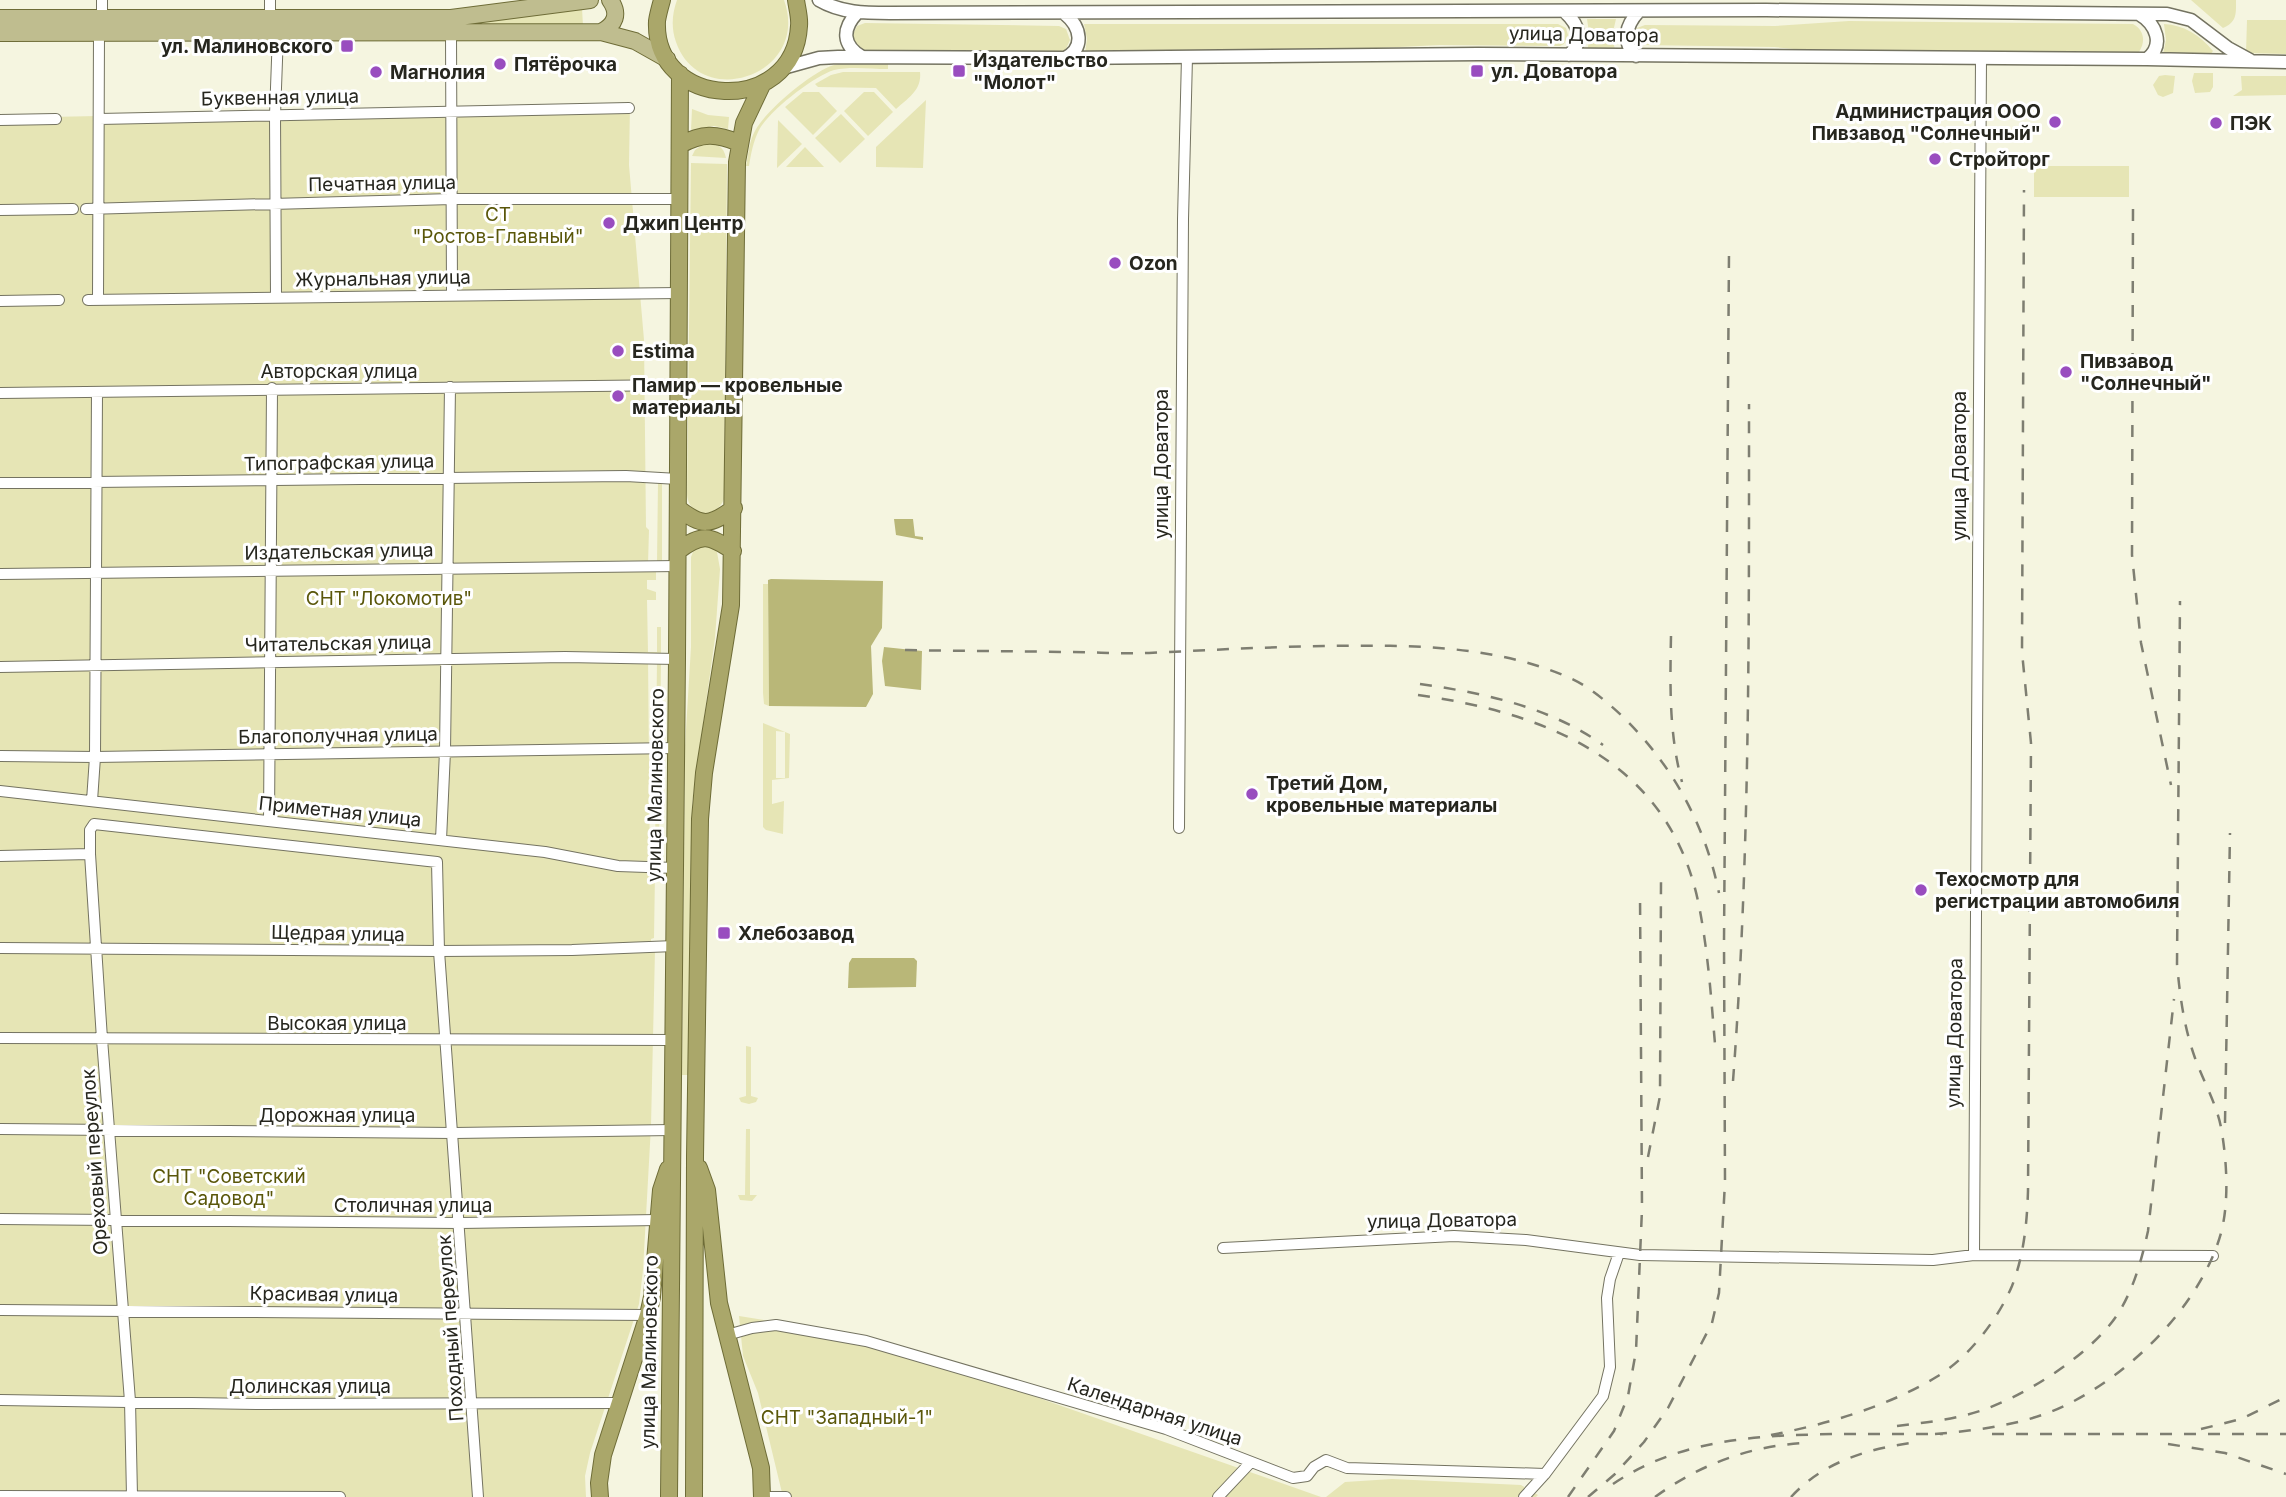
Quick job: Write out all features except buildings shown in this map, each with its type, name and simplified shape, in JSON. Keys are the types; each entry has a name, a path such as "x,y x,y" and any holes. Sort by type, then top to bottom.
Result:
{"highway":[{"path":"662,0 657,21 660,41 667,59 680,74 705,89 719,93 749,90 762,85 783,68 793,53 798,38 800,24 796,0"},
{"name":"улица Малиновского","path":"669,1497 680,74"},
{"path":"694,1497 700,819 704,773 729,629 734,508 738,143 744,123 762,85"},
{"path":"680,145 693,138 712,134 738,143"},
{"path":"678,508 705,523 720,519 734,508"},
{"path":"678,558 694,540 703,538 712,538 733,551"},
{"path":"600,1497 600,1470 652,1297 662,1185 673,1157"},
{"path":"695,1157 707,1190 715,1276 761,1468 762,1497"}],"main road":[{"path":"0,18 460,17 590,0"},
{"path":"601,32 609,28 615,17 614,6 610,0"},
{"path":"0,33 101,16 278,33 601,32 635,41 667,59"}],"street":[{"path":"270,0 270,17"},
{"name":"улица Доватора","path":"819,0 857,13 1565,12 1617,6 1639,10 2168,14 2191,20 2228,48 2253,62"},
{"path":"1188,0 1188,14"},
{"path":"1955,13 1967,0"},
{"path":"2012,0 2024,12"},
{"path":"1636,56 1629,49 1626,38 1631,20 1639,10"},
{"path":"1565,12 1578,29 1577,48 1569,55"},
{"path":"857,13 847,26 845,37 849,47 862,57"},
{"path":"2138,13 2150,20 2155,33 2155,49 2147,59"},
{"path":"1065,14 1076,25 1079,39 1075,51 1065,58"},
{"path":"99,209 101,16"},
{"path":"276,297 275,115 278,33"},
{"path":"451,33 452,295"},
{"name":"улица Доватора","path":"783,68 819,58 862,57 1569,55 2286,62"},
{"name":"улица Доватора","path":"1179,828 1183,233 1187,57"},
{"name":"улица Доватора","path":"1223,1248 1454,1237 1526,1240 1640,1255 1933,1260 1974,1255 1981,58"},
{"name":"Буквенная улица","path":"99,119 629,108"},
{"path":"0,120 56,119"},
{"name":"Печатная улица","path":"86,209 452,199 679,199"},
{"path":"0,210 74,209"},
{"name":"Журнальная улица","path":"99,209 93,300 679,293"},
{"path":"0,301 59,300"},
{"name":"Авторская улица","path":"0,393 679,385"},
{"path":"441,840 445,751 450,387"},
{"path":"269,821 272,388"},
{"path":"92,801 95,757 97,392"},
{"name":"Типографская улица","path":"0,483 626,476 678,478"},
{"name":"Издательская улица","path":"0,574 447,567 678,558"},
{"name":"Читательская улица","path":"0,667 565,657 677,659"},
{"name":"Благополучная улица","path":"0,756 95,757 676,748"},
{"name":"Приметная улица","path":"0,792 553,853 618,866 675,869"},
{"name":"Ореховый переулок","path":"132,1496 130,1401 102,1039 90,854 91,826 98,824 437,862"},
{"path":"0,856 90,854"},
{"name":"Походный переулок","path":"437,862 439,951 478,1497"},
{"name":"Щедрая улица","path":"0,948 439,951 675,946"},
{"name":"Высокая улица","path":"0,1038 674,1040"},
{"name":"Дорожная улица","path":"0,1129 454,1133 673,1130"},
{"name":"Столичная улица","path":"0,1219 460,1223 658,1220"},
{"path":"1524,1497 1545,1474 1604,1396 1610,1367 1607,1298 1619,1253"},
{"path":"1974,1255 2213,1256"},
{"name":"Красивая улица","path":"0,1310 648,1315"},
{"name":"Календарная улица","path":"727,1335 776,1325 866,1341 1166,1429 1293,1478 1307,1476 1326,1460 1347,1468 1545,1474"},
{"name":"Долинская улица","path":"0,1400 473,1405 620,1403"},
{"path":"1218,1497 1251,1462"},
{"path":"0,1496 340,1497"},
{"path":"762,1497 786,1497"}],"green space":[{"path":"677,0 784,0 788,26 782,48 768,65 750,75 728,79 707,76 689,64 676,42 673,21"},
{"path":"2191,0 2236,0 2235,17 2223,28"},
{"path":"582,8 583,26 469,26 469,22"},
{"path":"1587,19 1616,19 1612,36 1615,50 1587,50 1590,39"},
{"path":"2247,20 2286,20 2286,54 2246,53"},
{"path":"1849,21 2133,24 2140,29 2143,40 2139,52 2134,54 1816,51 1774,47 1641,45 1636,43 1635,33 1637,28 1645,25 1775,26"},
{"path":"865,23 1059,26 1066,29 1070,40 1065,51 1059,53 862,51 855,47 852,36 857,26"},
{"path":"1084,24 1558,24 1566,28 1568,35 1560,46 1440,45 1358,49 1085,53 1087,39"},
{"path":"2164,24 2191,32 2213,51 2210,55 2163,54 2166,40"},
{"path":"888,62 888,69 834,70 804,87 764,122 755,139 749,166 746,166 750,142 758,126 801,84 824,69 841,63"},
{"path":"843,72 920,72 920,78 913,93 896,109 876,88 818,87 815,84"},
{"path":"2194,73 2213,73 2213,87 2210,92 2195,93 2192,81"},
{"path":"2159,76 2175,76 2173,93 2163,97 2158,95 2153,85"},
{"path":"2241,76 2286,76 2286,95 2233,96 2242,90"},
{"path":"803,92 819,92 837,111 813,135 785,107"},
{"path":"864,92 874,92 893,112 868,136 844,111"},
{"path":"926,100 923,168 876,167 876,147"},
{"path":"630,105 629,165 644,340 648,564 656,569 656,580 647,580 647,589 656,592 656,600 647,600 648,652 657,652 657,627 661,627 661,655 648,656 650,872 655,873 654,938 651,939 651,950 655,950 651,1126 639,1304 590,1453 585,1476 586,1497 0,1497 0,118"},
{"path":"692,109 708,115 729,117 728,129 714,126 691,130"},
{"path":"841,114 865,139 840,163 815,138"},
{"path":"778,120 802,144 777,168"},
{"path":"705,143 719,146 726,158 692,156 695,150"},
{"path":"805,147 824,167 786,167"},
{"path":"691,163 727,164 724,499 720,506 709,513 697,511 692,507 687,494"},
{"path":"2034,166 2129,166 2129,197 2034,197"},
{"path":"658,482 662,482 662,562 657,562"},
{"path":"701,545 717,552 720,569 715,638 692,804 689,1075 682,1075 685,746 691,647 691,557"},
{"path":"763,584 768,584 769,706 764,704 763,693"},
{"path":"657,661 661,661 660,742 656,742"},
{"path":"763,723 790,734 789,778 772,780 772,804 784,801 783,834 763,827","holes":["776,731 785,732 785,778 776,778"]},
{"path":"656,750 660,750 659,863 655,863"},
{"path":"746,1046 751,1047 751,1096 758,1098 756,1102 749,1104 741,1102 739,1098 746,1096"},
{"path":"746,1129 750,1129 750,1195 757,1195 752,1201 740,1200 738,1195 745,1195"},
{"name":"СНТ \"Западный-1\"","path":"739,1316 862,1336 1321,1497 783,1497 758,1393 743,1356"},
{"path":"1392,1479 1521,1485 1538,1495 1326,1497 1345,1482"}],"shaded area":[{"path":"894,519 913,519 915,536 923,537 923,540 896,535"},
{"path":"768,580 883,581 882,628 871,646 873,694 866,707 769,706"},
{"path":"884,647 922,651 921,690 885,686 882,661"},
{"path":"852,958 914,958 917,961 916,987 848,988 849,963"}],"railway":[{"path":"1771,1435 1879,1405 1919,1387 1950,1368 1971,1348 1999,1311 2012,1286 2022,1251 2028,1191 2031,743 2022,652 2024,190"},
{"path":"2133,209 2132,555 2141,643 2171,785"},
{"path":"1588,1497 1615,1474 1644,1442 1668,1408 1712,1323 1719,1293 1725,1182 1729,252"},
{"path":"1733,1081 1746,828 1749,404"},
{"path":"1935,1434 1985,1428 2033,1418 2064,1406 2114,1376 2160,1335 2180,1311 2211,1260 2221,1233 2226,1183 2222,1133 2188,1035 2177,964 2180,601"},
{"path":"1671,636 1673,728 1682,782"},
{"path":"905,650 1138,653 1387,646 1480,653 1541,667 1570,678 1597,694 1621,715 1656,754 1684,796 1695,819 1705,843 1719,893"},
{"path":"1420,684 1492,697 1539,711 1603,745"},
{"path":"1418,695 1466,703 1512,715 1555,731 1595,752 1630,779 1660,812 1683,853 1698,901 1707,955 1715,1044"},
{"path":"2225,1123 2230,833"},
{"path":"1648,1157 1660,1096 1661,882"},
{"path":"1568,1497 1614,1431 1628,1396 1636,1351 1642,1209 1640,894"},
{"path":"1897,1426 1966,1415 2008,1400 2031,1388 2094,1342 2122,1307 2138,1270 2148,1231 2174,999"},
{"path":"2201,1429 2241,1419 2286,1397"},
{"path":"1613,1484 1666,1457 1722,1442 1781,1436 1943,1434"},
{"path":"1992,1434 2286,1434"},
{"path":"1791,1497 1818,1474 1849,1458 1918,1442"},
{"path":"1655,1497 1689,1475 1725,1459 1764,1448 1804,1443"},
{"path":"2168,1444 2225,1453 2286,1474"}],"place":[{"name":"ул. Малиновского","path":"347,46"},
{"name":"Пятёрочка","path":"500,64"},
{"name":"Издательство \"Молот\"","path":"959,71"},
{"name":"ул. Доватора","path":"1477,71"},
{"name":"Магнолия","path":"376,72"},
{"name":"Администрация ООО Пивзавод \"Солнечный\"","path":"2055,122"},
{"name":"ПЭК","path":"2216,123"},
{"name":"Стройторг","path":"1935,159"},
{"name":"Джип Центр","path":"609,223"},
{"name":"Ozon","path":"1115,263"},
{"name":"Estima","path":"618,351"},
{"name":"Пивзавод \"Солнечный\"","path":"2066,372"},
{"name":"Памир — кровельные материалы","path":"618,396"},
{"name":"Третий Дом, кровельные материалы","path":"1252,794"},
{"name":"Техосмотр для регистрации автомобиля","path":"1921,890"},
{"name":"Хлебозавод","path":"724,933"}],"park label":[{"name":"СТ \"Ростов-Главный\"","path":"498,225"},
{"name":"СНТ \"Локомотив\"","path":"389,598"},
{"name":"СНТ \"Советский Садовод\"","path":"229,1187"}]}
